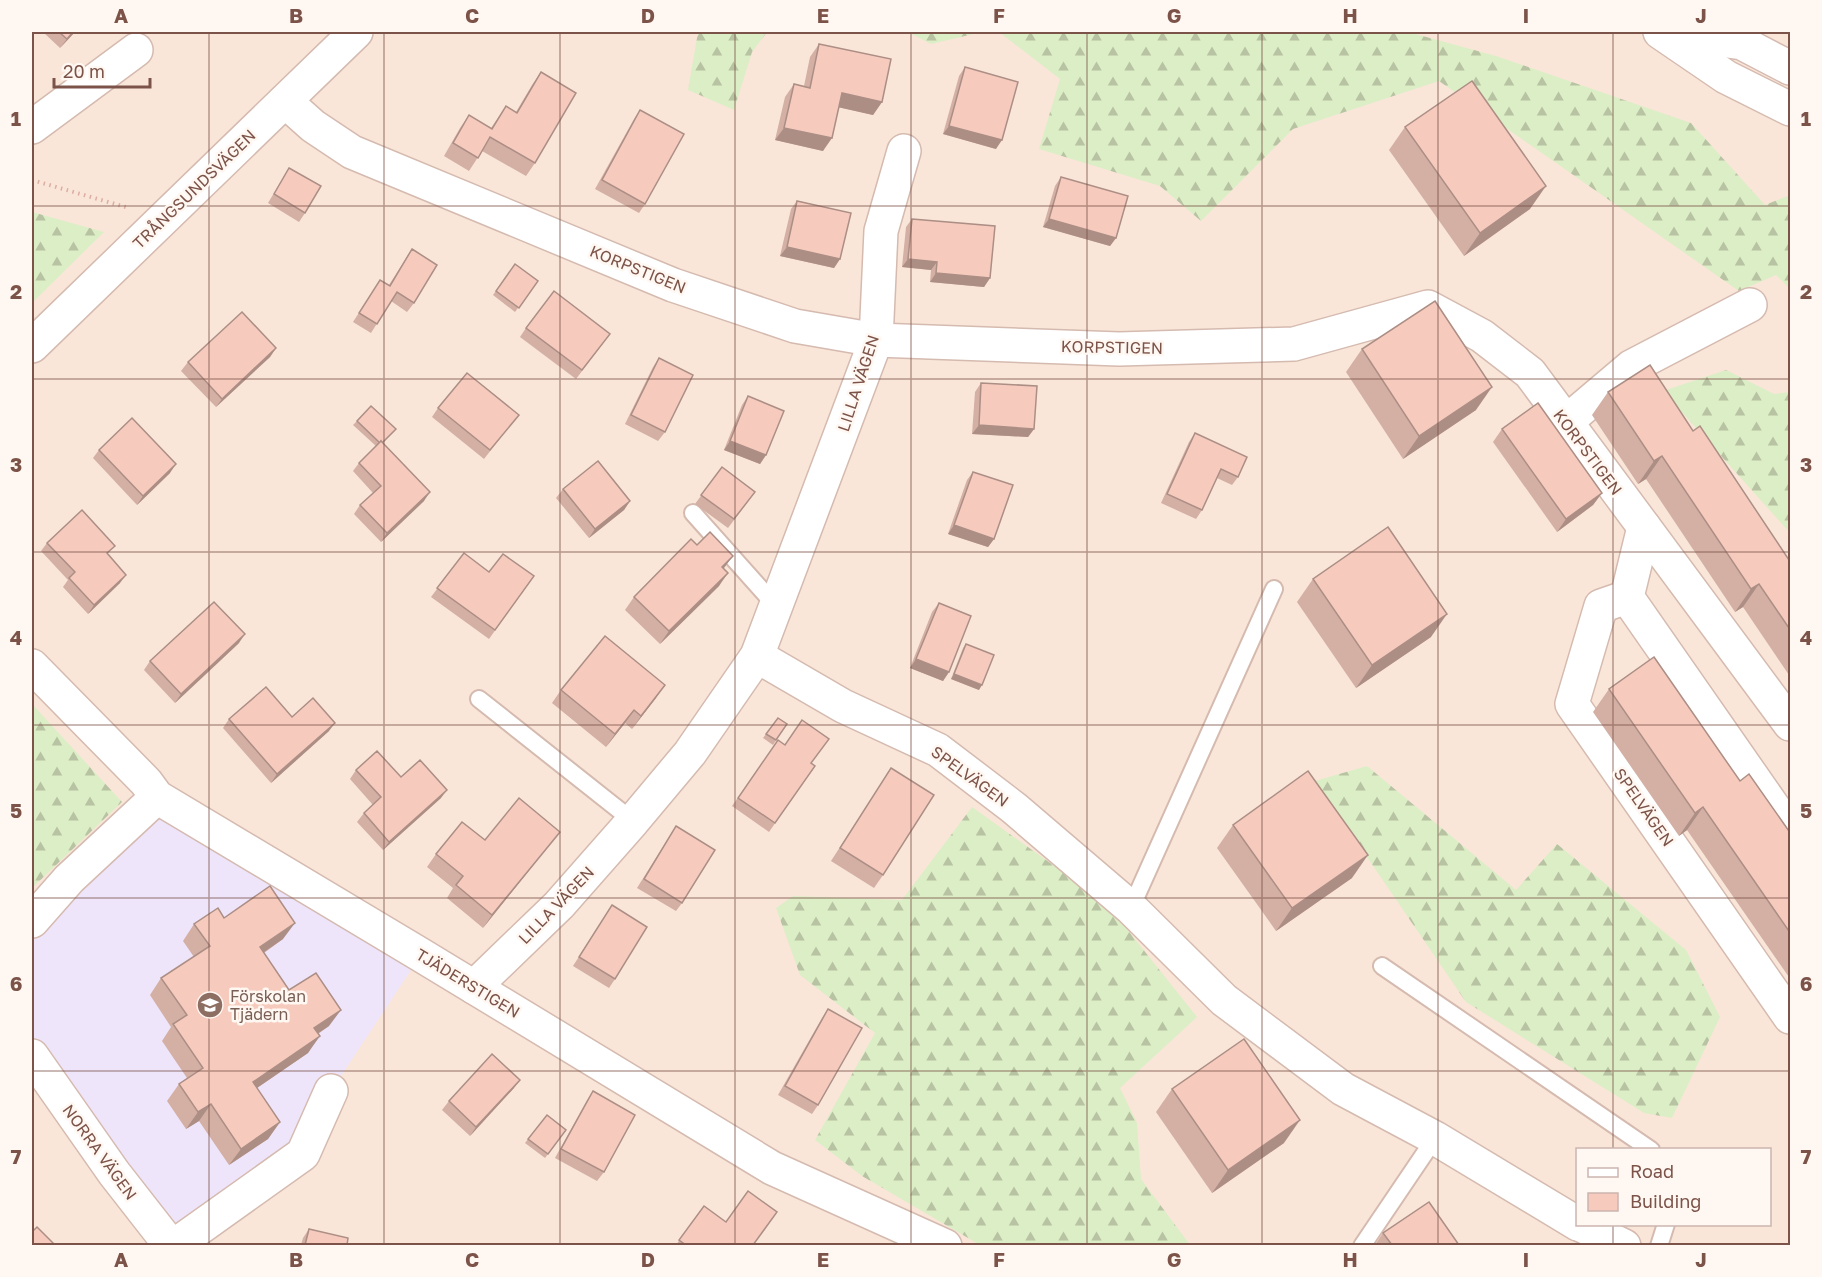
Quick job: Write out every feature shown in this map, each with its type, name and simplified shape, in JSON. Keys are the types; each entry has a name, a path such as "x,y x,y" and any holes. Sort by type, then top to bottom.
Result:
{"street":[{"name":"TRÅNGSUNDSVÄGEN","path":"32,346 356,32"},
{"path":"1659,32 1742,44 1791,68"},
{"path":"1659,32 1726,77 1791,109"},
{"path":"32,127 136,50"},
{"name":"KORPSTIGEN","path":"285,101 313,126 352,152 674,285 795,326 876,340 1119,349 1294,344 1428,307 1482,336 1530,373 1791,724"},
{"name":"LILLA VÄGEN","path":"474,987 559,905 633,821 690,753 757,656 876,340 881,231 904,151"},
{"path":"1566,422 1630,367 1750,305"},
{"path":"1644,527 1628,597 1791,831"},
{"name":"SPELVÄGEN","path":"1628,597 1601,606 1572,704 1791,1017"},
{"name":"SPELVÄGEN","path":"757,656 843,706 938,750 1014,808 1131,908 1224,1000 1343,1089 1435,1138 1576,1223"},
{"name":"TJÄDERSTIGEN","path":"32,666 146,782 157,797 772,1168 945,1245"},
{"path":"32,921 69,879 157,797"},
{"name":"NORRA VÄGEN","path":"32,1056 114,1173 172,1245 303,1154 331,1091"},
{"name":"SPELVÄGEN","path":"1582,1226 1624,1245"}],"lane":[{"path":"693,513 776,606"},
{"path":"1131,908 1274,589"},
{"path":"479,699 633,821"},
{"path":"1382,966 1650,1148"},
{"path":"1362,1245 1435,1138"},
{"path":"1659,1245 1665,1226"}],"path":[{"path":"32,180 137,210"}],"shaded area":[{"path":"32,32 1790,32 1790,1245 32,1245"},
{"name":"Förskolan Tjädern","path":"157,797 421,955 331,1091 303,1154 174,1245 32,1056 32,921"}],"green space":[{"path":"698,32 767,32 752,52 734,110 688,90"},
{"path":"908,32 982,32 931,44"},
{"path":"999,32 1408,32 1496,56 1691,123 1765,205 1790,195 1790,289 1776,275 1739,291 1439,81 1293,129 1201,221 1160,186 1039,149 1060,79"},
{"path":"32,212 104,232 32,303"},
{"path":"1726,370 1774,394 1790,392 1790,533 1663,391"},
{"path":"32,704 122,802 32,888"},
{"path":"1367,766 1516,890 1557,844 1686,950 1720,1017 1672,1118 1644,1113 1466,1002 1315,781"},
{"path":"972,807 1106,903 1197,1017 1120,1088 1137,1123 1141,1179 1190,1245 980,1245 862,1176 815,1140 875,1033 800,975 776,908 793,896 902,900"}],"building":[{"path":"59,32 73,32 67,39"},
{"path":"819,44 891,59 882,102 842,93 832,138 784,128 794,84 810,88"},
{"path":"965,67 1018,82 1002,140 949,126"},
{"path":"541,72 576,93 535,163 490,137 478,158 453,143 469,115 492,129 506,106 517,113"},
{"path":"1472,81 1546,186 1480,233 1405,127"},
{"path":"640,110 684,134 645,204 602,180"},
{"path":"289,168 321,186 305,213 274,194"},
{"path":"1061,177 1128,196 1116,238 1049,219"},
{"path":"797,201 851,213 840,259 787,247"},
{"path":"912,219 995,226 990,278 936,273 937,262 908,259"},
{"path":"412,249 437,265 414,303 397,292 377,324 359,313 380,280 390,286"},
{"path":"515,264 538,281 519,308 496,291"},
{"path":"554,291 610,334 582,370 526,328"},
{"path":"1435,301 1492,387 1419,436 1362,349"},
{"path":"242,312 276,348 222,399 188,362"},
{"path":"659,358 693,375 665,432 631,415"},
{"path":"1650,365 1693,431 1700,426 1789,560 1791,559 1791,631 1759,584 1751,589 1662,456 1654,461 1608,392"},
{"path":"467,373 519,415 490,450 438,408"},
{"path":"981,383 1037,386 1034,429 979,425"},
{"path":"748,396 784,411 766,455 730,441"},
{"path":"1538,403 1602,493 1566,519 1502,429"},
{"path":"371,406 396,429 382,443 357,421"},
{"path":"132,418 176,464 143,496 99,450"},
{"path":"1195,433 1247,457 1238,477 1221,469 1202,510 1167,494"},
{"path":"381,441 430,492 387,533 360,505 381,486 359,463"},
{"path":"598,461 630,501 595,529 563,489"},
{"path":"722,467 755,492 734,519 701,495"},
{"path":"973,472 1013,485 994,539 954,525"},
{"path":"82,510 115,546 107,553 126,575 94,605 69,578 75,572 47,543"},
{"path":"1388,527 1447,614 1372,665 1313,579"},
{"path":"710,532 733,556 722,567 728,573 669,631 634,597 691,539 697,545"},
{"path":"464,553 489,572 503,554 534,576 495,630 437,588"},
{"path":"214,602 245,634 181,694 150,661"},
{"path":"939,603 971,616 949,672 916,659"},
{"path":"605,636 665,685 641,716 634,710 615,734 561,690"},
{"path":"966,644 994,655 982,685 954,674"},
{"path":"1654,657 1740,781 1749,774 1791,834 1791,934 1703,807 1695,813 1609,689"},
{"path":"266,687 292,717 313,698 335,723 277,774 229,719"},
{"path":"778,718 787,724 776,740 766,734"},
{"path":"802,720 829,739 811,763 815,766 775,823 738,798 778,740 785,745"},
{"path":"377,751 401,777 420,760 447,790 389,842 364,813 381,797 356,770"},
{"path":"891,768 934,795 883,875 840,848"},
{"path":"1308,771 1368,855 1292,908 1233,825"},
{"path":"519,798 560,832 492,915 456,885 463,876 436,854 462,822 485,840"},
{"path":"676,826 715,850 682,903 644,879"},
{"path":"270,886 295,923 260,947 289,990 316,973 341,1010 314,1028 320,1036 253,1082 280,1122 241,1149 211,1104 198,1112 179,1084 203,1068 173,1024 187,1015 161,978 210,946 194,924 218,908 224,918"},
{"path":"612,905 647,927 615,979 579,957"},
{"path":"828,1009 862,1028 818,1105 785,1086"},
{"path":"1244,1039 1300,1120 1228,1170 1172,1089"},
{"path":"492,1054 520,1080 476,1127 449,1101"},
{"path":"593,1091 635,1115 604,1172 561,1149"},
{"path":"547,1115 566,1130 548,1154 528,1139"},
{"path":"748,1191 777,1212 753,1245 686,1245 679,1240 704,1206 726,1222"},
{"path":"1429,1202 1459,1245 1392,1245 1383,1233"},
{"path":"37,1227 55,1245 32,1245 32,1232"},
{"path":"309,1229 348,1238 347,1245 305,1245"}],"place":[{"name":"Förskolan Tjädern","path":"210,1005"}]}
